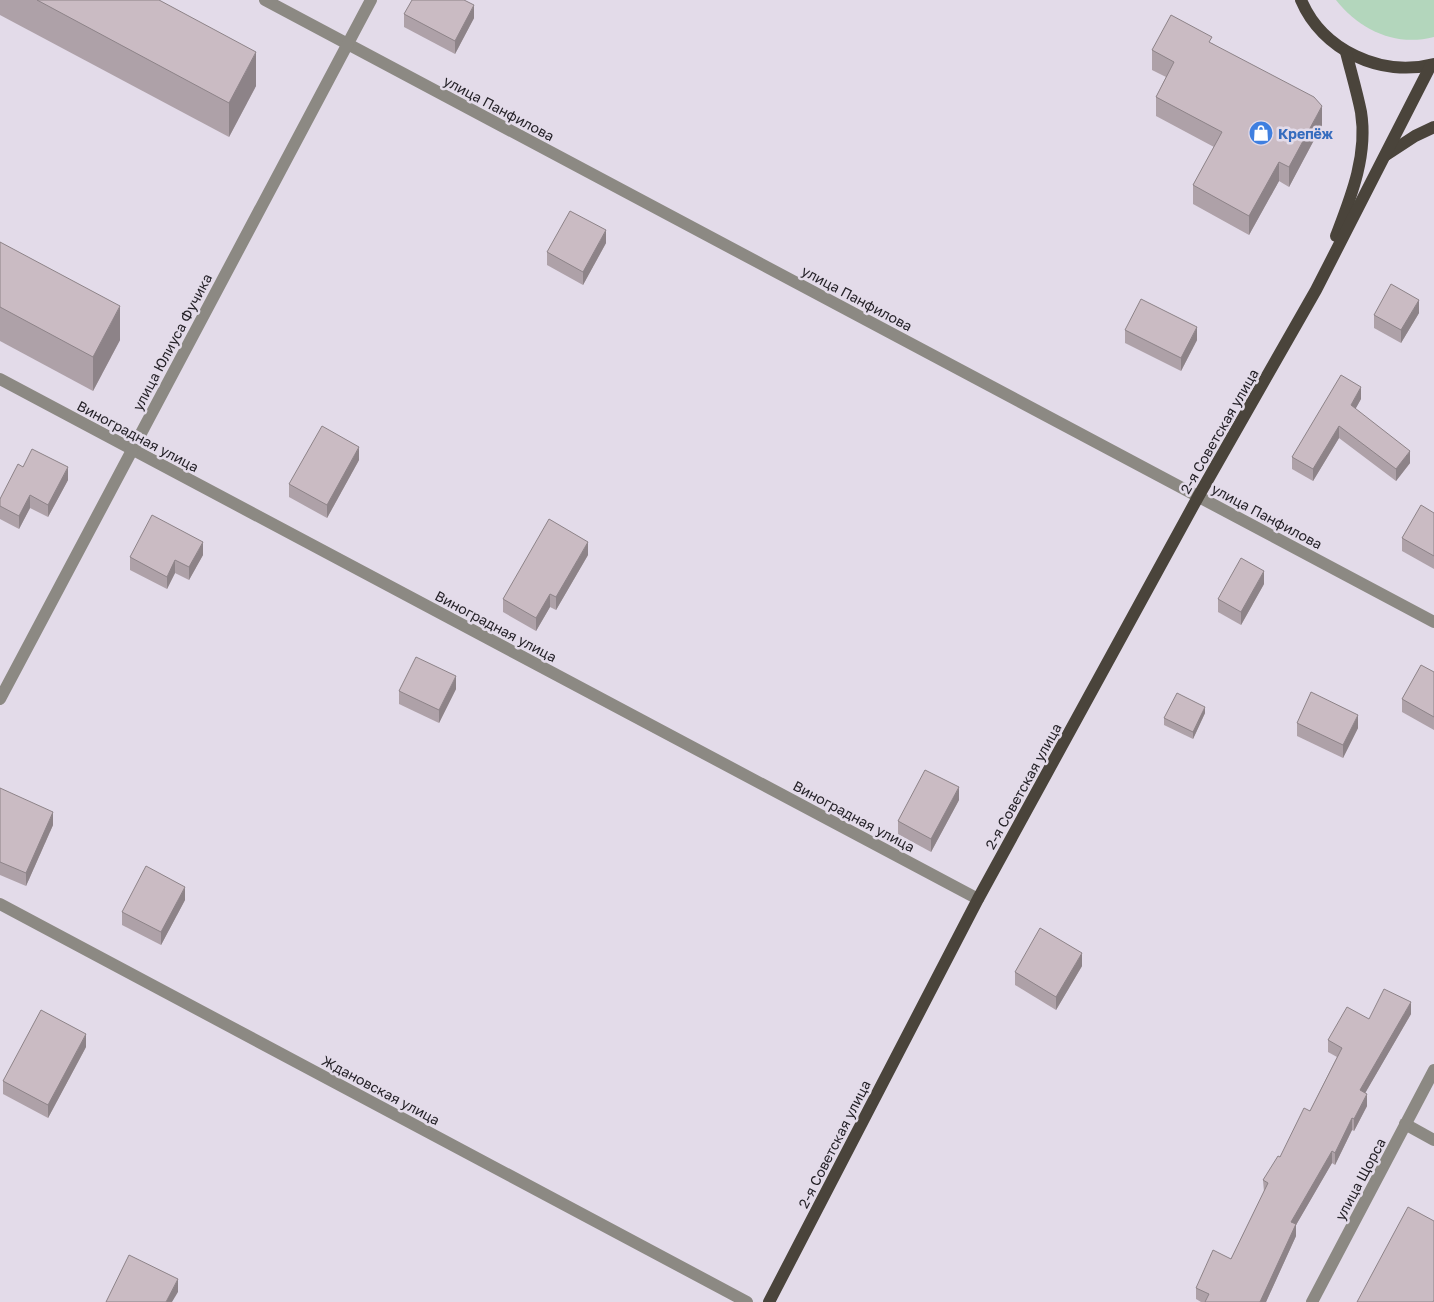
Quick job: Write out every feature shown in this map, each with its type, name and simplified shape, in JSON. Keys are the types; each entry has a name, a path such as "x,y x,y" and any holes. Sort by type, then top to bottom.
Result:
{"main road":[{"path":"1301,0 1308,15 1324,34 1346,52 1370,62 1388,66 1414,68 1432,64"},
{"name":"2-я Советская улица","path":"1316,290 1354,188 1362,154 1361,114 1346,52"},
{"name":"2-я Советская улица","path":"769,1302 978,899 1198,497 1316,290 1432,64"},
{"name":"2-я Советская улица","path":"1384,157 1415,136 1434,127"}],"street":[{"name":"улица Панфилова","path":"265,0 1434,622"},
{"name":"улица Юлиуса Фучика","path":"0,699 371,0"},
{"name":"Виноградная улица","path":"0,379 978,899"},
{"name":"Ждановская улица","path":"0,904 747,1302"},
{"name":"улица Щорса","path":"1312,1302 1434,1070"},
{"path":"1405,1124 1434,1140"}],"green space":[{"path":"1336,0 1434,0 1434,37 1406,40 1379,34 1356,20"}],"building":[{"path":"37,0 159,0 256,52 229,103"},
{"path":"412,0 464,0 474,5 455,41 404,14"},
{"path":"1171,15 1212,37 1209,42 1314,97 1322,106 1289,167 1279,162 1249,216 1193,185 1222,132 1156,97 1174,62 1152,50"},
{"path":"570,211 606,230 583,272 547,252"},
{"path":"0,242 120,306 93,357 0,307"},
{"path":"1391,284 1419,300 1401,330 1374,315"},
{"path":"1141,299 1197,327 1181,358 1125,330"},
{"path":"1341,375 1361,387 1351,405 1410,451 1396,469 1339,426 1313,469 1292,457"},
{"path":"322,426 359,447 327,505 289,484"},
{"path":"32,449 68,467 48,505 30,495 19,516 0,506 0,499 18,464 23,467"},
{"path":"1421,505 1434,513 1434,556 1402,538"},
{"path":"152,515 203,542 189,567 175,560 167,577 130,557"},
{"path":"549,519 588,542 556,597 550,594 536,618 503,599"},
{"path":"1241,558 1264,571 1241,612 1218,599"},
{"path":"416,657 456,676 439,710 399,691"},
{"path":"1421,665 1434,672 1434,717 1402,699"},
{"path":"1311,692 1358,715 1343,745 1297,723"},
{"path":"1177,693 1205,707 1193,732 1164,718"},
{"path":"925,770 959,787 931,839 898,821"},
{"path":"0,788 53,812 26,873 0,862"},
{"path":"146,866 185,887 161,932 122,912"},
{"path":"1040,928 1082,953 1056,997 1015,972"},
{"path":"1384,989 1411,1002 1360,1090 1367,1094 1354,1119 1352,1118 1335,1153 1332,1151 1291,1222 1296,1224 1260,1302 1205,1302 1209,1294 1196,1288 1213,1250 1231,1259 1268,1183 1263,1180 1278,1156 1280,1157 1304,1108 1310,1111 1342,1048 1328,1040 1347,1007 1369,1019"},
{"path":"41,1010 86,1034 48,1105 3,1081"},
{"path":"1408,1207 1434,1221 1433,1302 1357,1302"},
{"path":"129,1255 178,1279 166,1302 106,1302"}],"place":[{"name":"Крепёж","path":"1261,133"}]}
